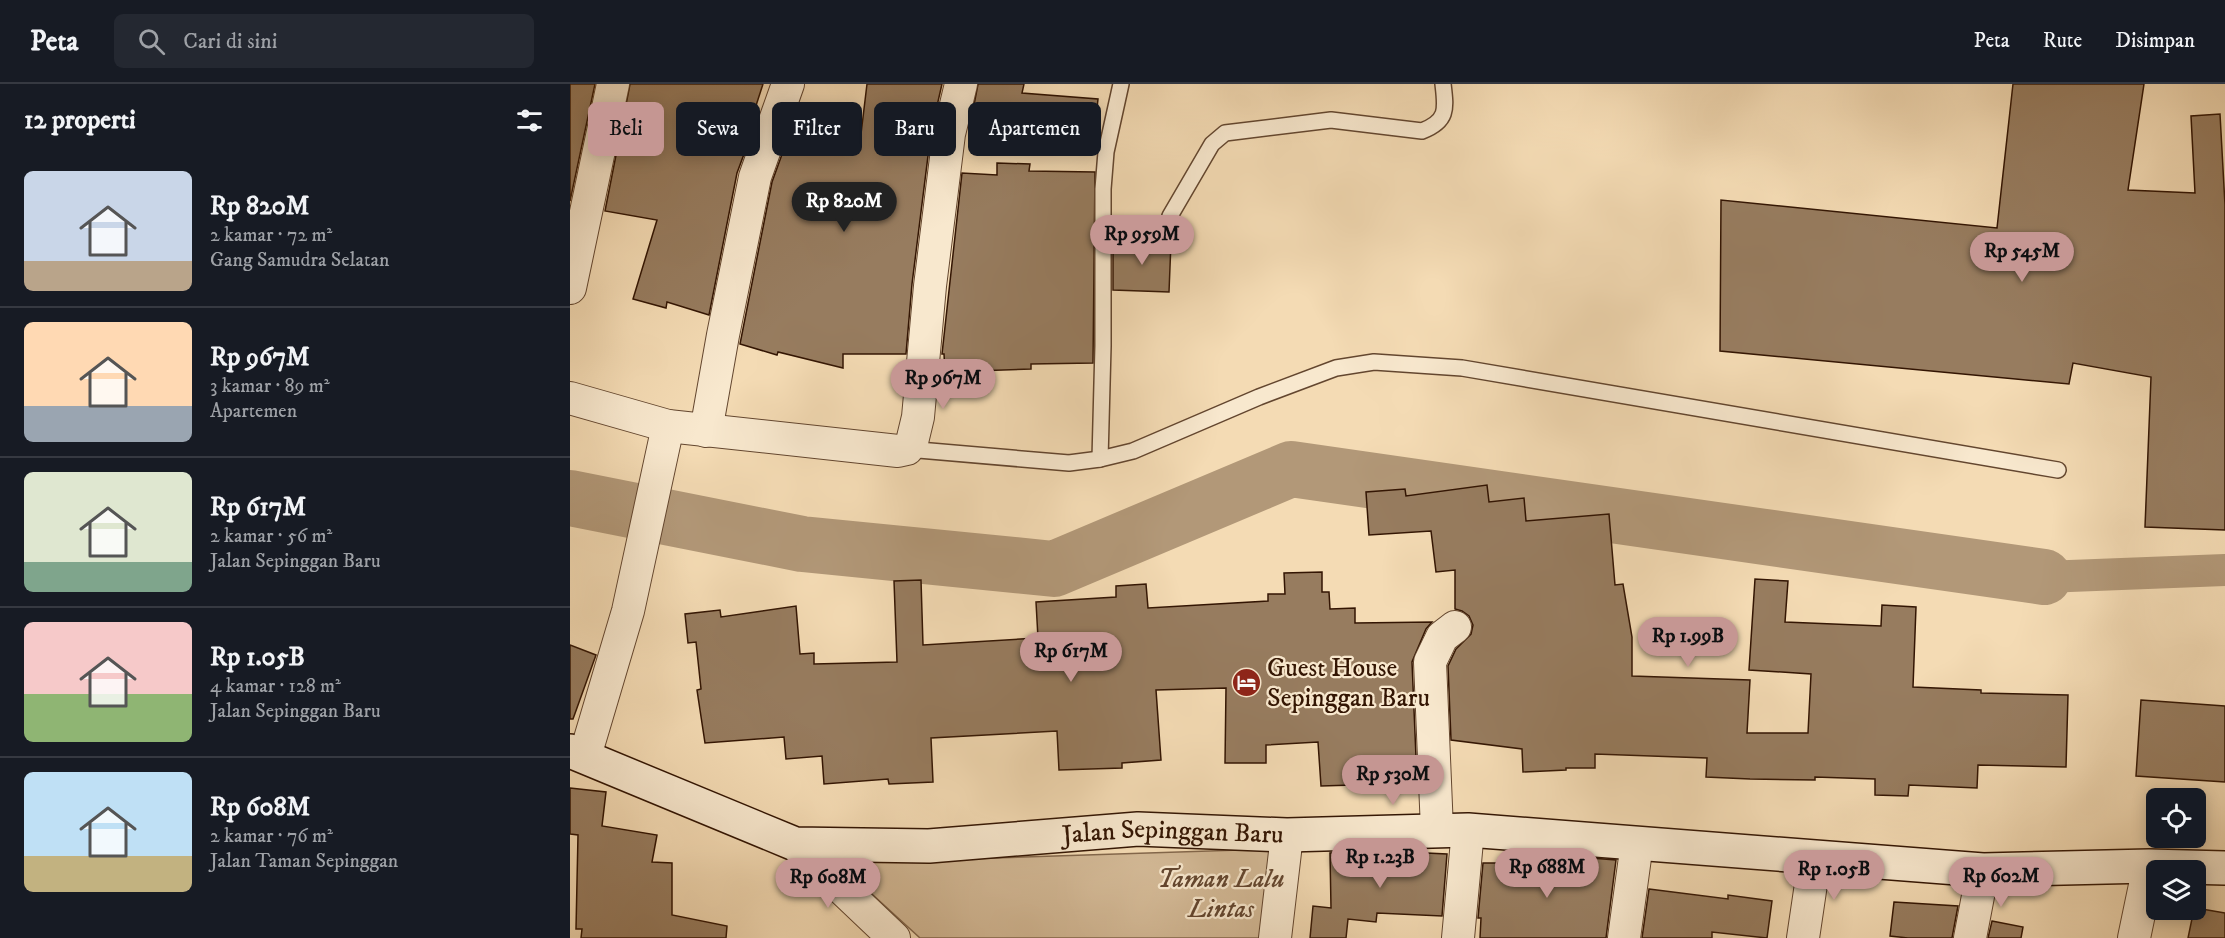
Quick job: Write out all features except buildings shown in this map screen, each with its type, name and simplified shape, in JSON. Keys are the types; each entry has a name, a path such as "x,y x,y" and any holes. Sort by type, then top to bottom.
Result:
{"street":[{"path":"570,288 613,84"},
{"path":"706,431 755,177 788,84"},
{"path":"570,398 665,437 706,431 907,449 912,442 918,417 930,286 949,134 961,84"},
{"path":"578,754 628,611 665,437"},
{"path":"1455,627 1442,637 1430,662 1453,830 1458,938"},
{"name":"Jalan Sepinggan Baru","path":"578,754 795,844 929,846 1138,830 1287,835 1453,830 1983,870 2146,866"},
{"path":"1275,938 1287,835"},
{"path":"1624,938 1637,843"},
{"path":"795,844 894,938"},
{"path":"1803,938 1815,857"},
{"name":"Jalan Sepinggan Baru","path":"2206,868 2225,868"},
{"path":"1970,938 1983,870"},
{"path":"2134,938 2146,880"}],"lane":[{"path":"1100,459 1103,346 1102,189 1106,152 1121,84"},
{"path":"1170,216 1212,144 1225,133 1331,120 1422,131 1435,126 1442,118 1445,105 1443,84"},
{"path":"907,449 1069,463 1100,459 1133,451 1259,397 1336,368 1374,362 1462,368 2058,471"}],"green space":[{"name":"Taman Lalu Lintas","path":"1271,849 1260,938 920,938 838,863"}],"waterway":[{"path":"570,498 802,544 1054,569 1291,469 2044,577"},
{"path":"2044,577 2225,570"}],"place":[{"name":"Guest House Sepinggan Baru","path":"1246,683"}]}
